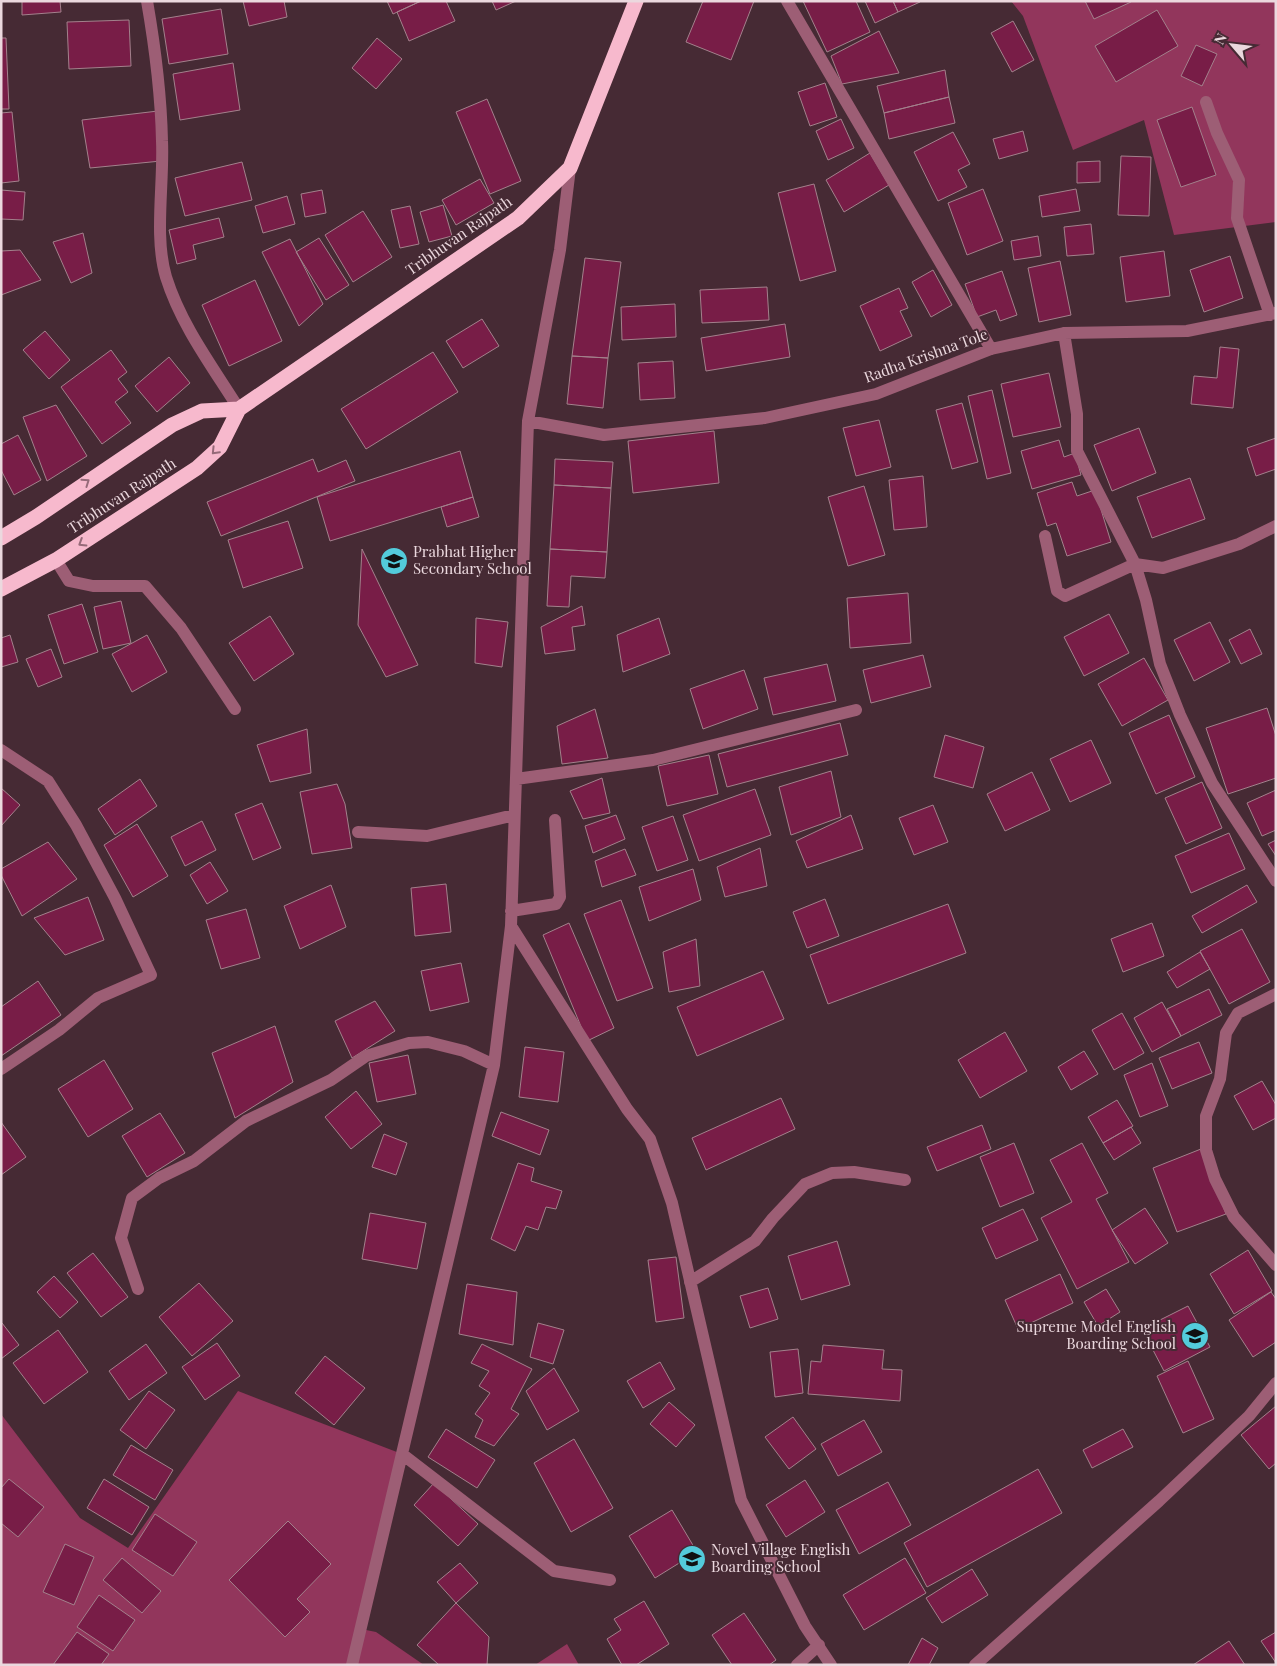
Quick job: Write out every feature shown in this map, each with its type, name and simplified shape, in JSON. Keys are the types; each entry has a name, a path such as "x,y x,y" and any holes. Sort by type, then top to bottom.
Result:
{"highway":[{"name":"Tribhuvan Rajpath","path":"1,589 56,560 197,468 220,448 239,409 518,218 570,168 636,1"},
{"name":"Tribhuvan Rajpath","path":"1,538 36,517 172,425 202,411 239,409"}],"street":[{"path":"147,1 154,45 162,140 162,238 166,274 179,314 239,409"},
{"path":"787,1 991,349"},
{"path":"1206,102 1240,180 1237,218 1273,314"},
{"path":"352,1665 494,1065 511,911 528,421 560,250 570,168"},
{"name":"Radha Krishna Tole","path":"528,421 604,435 765,418 876,394 991,349 1064,333 1187,331 1273,314"},
{"path":"1064,333 1077,414 1077,451 1135,564 1148,608 1160,664 1180,715 1212,783 1276,881"},
{"path":"1045,536 1057,591 1065,596 1135,564 1163,568 1239,544 1276,526"},
{"path":"56,560 70,581 93,586 145,586 181,628 235,709"},
{"path":"516,780 653,760 856,710"},
{"path":"1,750 48,781 76,825 115,898 151,975 98,998 60,1030 1,1069"},
{"path":"358,832 427,836 514,815"},
{"path":"511,911 549,906 556,904 560,897 555,820"},
{"path":"510,926 628,1109 650,1139 672,1203 741,1500 805,1626 832,1665"},
{"path":"1276,994 1238,1013 1226,1033 1220,1078 1206,1116 1206,1150 1214,1179 1234,1217 1276,1265"},
{"path":"138,1289 121,1238 132,1198 159,1178 194,1161 246,1121 331,1080 366,1056 409,1043 428,1042 464,1051 494,1065"},
{"path":"690,1282 755,1241 773,1218 805,1184 832,1173 854,1172 905,1180"},
{"path":"974,1665 1173,1488 1249,1416 1276,1384"},
{"path":"402,1454 554,1570 610,1580"},
{"path":"797,1665 819,1645"}],"shaded area":[{"path":"1011,1 1276,1 1276,222 1174,235 1144,120 1073,150 1023,16"},
{"path":"238,1391 402,1454 356,1628 376,1632 424,1665 1,1665 1,1414 80,1518 128,1548"},
{"path":"567,1644 579,1665 535,1665"}],"building":[{"path":"22,1 60,1 61,12 22,15"},
{"path":"243,1 284,1 287,17 249,26"},
{"path":"387,1 421,1 393,14"},
{"path":"421,1 446,1 455,21 409,41 397,12"},
{"path":"492,1 516,1 496,10"},
{"path":"703,1 754,1 731,60 686,42"},
{"path":"803,1 856,1 870,32 827,52"},
{"path":"865,1 893,1 898,12 875,23"},
{"path":"893,1 920,1 920,2 898,12"},
{"path":"1085,1 1131,1 1131,2 1094,19"},
{"path":"221,9 228,54 169,64 162,19"},
{"path":"1157,10 1178,46 1116,82 1095,46"},
{"path":"129,20 131,66 69,69 67,22"},
{"path":"1013,21 1034,60 1012,72 991,33"},
{"path":"879,31 899,73 842,84 831,56"},
{"path":"1,38 6,38 9,109 1,109"},
{"path":"377,38 402,59 376,89 352,68"},
{"path":"1196,45 1217,54 1202,86 1181,76"},
{"path":"233,63 240,110 180,120 173,74"},
{"path":"945,70 949,97 884,113 877,86"},
{"path":"825,83 837,117 810,126 798,92"},
{"path":"949,97 955,123 889,139 884,113"},
{"path":"487,99 521,181 490,194 456,112"},
{"path":"1192,107 1216,175 1181,187 1157,120"},
{"path":"158,111 161,161 90,168 82,120"},
{"path":"12,112 19,181 1,183 1,113"},
{"path":"841,119 854,148 828,160 816,131"},
{"path":"1023,131 1028,151 999,159 993,139"},
{"path":"953,132 970,164 958,170 967,187 938,201 914,152"},
{"path":"870,153 889,185 844,212 826,180"},
{"path":"1121,156 1151,157 1149,216 1118,215"},
{"path":"1100,161 1100,182 1077,183 1077,162"},
{"path":"242,162 252,200 185,216 175,178"},
{"path":"480,179 494,203 456,225 442,200"},
{"path":"814,184 836,271 800,281 778,193"},
{"path":"983,189 1003,241 967,255 948,203"},
{"path":"1076,189 1080,211 1042,217 1039,196"},
{"path":"1,190 25,192 23,220 1,219"},
{"path":"322,190 326,213 305,217 301,194"},
{"path":"287,196 295,224 263,233 255,206"},
{"path":"443,205 452,236 429,242 420,212"},
{"path":"410,206 419,244 400,248 391,210"},
{"path":"363,211 392,257 353,282 325,235"},
{"path":"219,218 224,237 193,245 196,259 177,264 169,230"},
{"path":"1091,224 1094,254 1067,256 1064,227"},
{"path":"83,233 92,273 71,283 53,242"},
{"path":"1038,236 1041,256 1014,260 1011,241"},
{"path":"319,238 349,285 326,300 296,252"},
{"path":"290,239 323,304 299,326 262,252"},
{"path":"20,250 41,280 1,295 1,251"},
{"path":"1164,251 1170,296 1126,302 1120,257"},
{"path":"1230,256 1243,298 1204,312 1190,270"},
{"path":"585,258 621,262 608,358 572,356"},
{"path":"1060,261 1071,315 1039,322 1028,268"},
{"path":"933,270 952,305 931,317 912,282"},
{"path":"1002,271 1017,315 1000,321 996,310 977,317 965,284"},
{"path":"255,280 282,341 229,366 202,305"},
{"path":"767,287 769,320 702,323 700,290"},
{"path":"899,288 908,308 900,311 912,336 880,351 860,306"},
{"path":"675,304 676,337 622,340 621,307"},
{"path":"482,319 499,346 463,368 446,341"},
{"path":"785,324 790,357 706,371 701,338"},
{"path":"45,331 70,360 49,379 23,350"},
{"path":"1220,347 1239,349 1233,408 1191,404 1194,376 1217,378"},
{"path":"111,350 127,372 118,379 128,392 115,402 131,423 102,444 61,387"},
{"path":"433,352 458,392 366,449 341,409"},
{"path":"572,356 608,358 603,408 567,404"},
{"path":"169,357 190,383 157,412 135,386"},
{"path":"673,361 675,398 640,400 638,363"},
{"path":"1049,373 1061,427 1013,437 1001,384"},
{"path":"992,390 1011,473 987,479 968,396"},
{"path":"962,403 978,462 952,469 936,410"},
{"path":"56,405 87,456 47,481 23,417"},
{"path":"879,420 891,467 856,476 843,428"},
{"path":"1139,428 1156,473 1112,491 1094,445"},
{"path":"714,431 719,483 633,493 628,441"},
{"path":"18,435 41,480 14,495 1,470 1,444"},
{"path":"1276,438 1276,469 1256,476 1247,448"},
{"path":"1059,440 1064,457 1075,453 1081,475 1032,489 1021,451"},
{"path":"460,451 473,497 330,541 317,497"},
{"path":"313,459 318,472 346,460 355,481 221,536 207,502"},
{"path":"555,459 613,462 611,488 554,485"},
{"path":"923,476 927,527 894,530 889,480"},
{"path":"1190,478 1205,519 1152,538 1137,497"},
{"path":"1072,482 1077,496 1095,490 1111,542 1067,556 1056,523 1047,526 1037,493"},
{"path":"554,485 611,488 607,552 550,549"},
{"path":"864,486 885,555 848,566 828,497"},
{"path":"473,497 479,517 447,527 441,507"},
{"path":"288,521 303,568 243,588 228,540"},
{"path":"362,549 418,665 386,677 358,625"},
{"path":"550,549 607,552 605,578 571,576 569,607 547,606"},
{"path":"908,593 911,643 850,648 847,598"},
{"path":"121,601 131,643 103,649 94,607"},
{"path":"82,604 98,652 64,664 48,615"},
{"path":"582,606 585,625 572,627 575,650 545,654 541,627"},
{"path":"1109,614 1129,653 1084,676 1064,637"},
{"path":"270,616 294,654 254,681 229,643"},
{"path":"476,618 508,622 502,667 475,663"},
{"path":"659,618 670,654 623,672 617,635"},
{"path":"1210,622 1230,662 1194,681 1174,640"},
{"path":"1250,629 1262,654 1241,664 1229,640"},
{"path":"10,635 18,662 1,667 1,638"},
{"path":"147,635 167,672 132,692 112,654"},
{"path":"51,649 62,677 38,687 26,659"},
{"path":"923,655 931,687 871,703 863,670"},
{"path":"1144,658 1168,700 1122,726 1098,684"},
{"path":"827,664 836,701 773,715 764,678"},
{"path":"744,670 758,709 703,729 690,689"},
{"path":"1267,708 1276,736 1276,778 1228,794 1206,728"},
{"path":"595,709 608,758 562,764 557,726"},
{"path":"1169,715 1195,777 1156,794 1129,733"},
{"path":"840,723 848,755 727,787 718,754"},
{"path":"307,729 311,773 270,782 257,745"},
{"path":"945,735 984,747 973,788 934,777"},
{"path":"1091,740 1111,783 1070,802 1050,759"},
{"path":"709,755 718,794 667,806 658,766"},
{"path":"831,771 841,817 791,835 779,787"},
{"path":"1032,772 1050,810 1005,831 987,794"},
{"path":"602,778 610,813 583,819 570,791"},
{"path":"140,779 157,806 115,835 98,809"},
{"path":"1202,782 1222,828 1186,844 1165,798"},
{"path":"337,784 345,804 352,848 312,854 300,792"},
{"path":"1,788 20,805 1,826"},
{"path":"755,789 771,835 699,861 683,815"},
{"path":"1276,790 1276,830 1262,836 1247,803"},
{"path":"262,803 281,848 253,860 235,814"},
{"path":"933,805 948,842 914,855 899,818"},
{"path":"616,815 625,839 593,853 585,826"},
{"path":"851,815 863,849 807,868 796,841"},
{"path":"673,816 688,860 657,871 642,827"},
{"path":"202,821 216,850 185,866 171,837"},
{"path":"137,824 168,876 133,897 104,845"},
{"path":"1229,833 1245,869 1191,893 1175,856"},
{"path":"1276,840 1276,856 1268,844"},
{"path":"48,842 77,879 22,916 1,875 1,869"},
{"path":"760,848 767,886 725,897 717,867"},
{"path":"625,849 636,875 602,887 595,861"},
{"path":"210,862 228,891 207,904 190,875"},
{"path":"693,869 701,900 649,921 639,887"},
{"path":"446,884 451,932 415,936 411,888"},
{"path":"331,885 346,927 300,949 284,906"},
{"path":"1247,885 1257,902 1202,933 1192,916"},
{"path":"88,897 104,940 65,955 34,918"},
{"path":"825,899 839,936 807,948 793,912"},
{"path":"621,900 653,988 617,1001 584,914"},
{"path":"948,904 966,953 828,1004 810,955"},
{"path":"246,909 260,958 221,969 206,920"},
{"path":"569,923 614,1028 587,1041 543,935"},
{"path":"1152,923 1164,956 1123,972 1111,939"},
{"path":"1242,929 1270,982 1229,1004 1200,951"},
{"path":"696,939 700,986 669,992 663,952"},
{"path":"1200,952 1210,969 1177,988 1167,972"},
{"path":"461,963 469,1002 430,1011 421,971"},
{"path":"763,971 784,1019 697,1056 677,1007"},
{"path":"38,981 61,1015 1,1056 1,1007"},
{"path":"1209,989 1222,1015 1181,1036 1167,1009"},
{"path":"375,1001 395,1031 352,1058 335,1021"},
{"path":"1162,1002 1181,1036 1152,1052 1134,1018"},
{"path":"1122,1013 1144,1053 1114,1070 1092,1030"},
{"path":"275,1026 293,1082 235,1118 212,1053"},
{"path":"1005,1032 1027,1071 980,1098 958,1060"},
{"path":"1199,1042 1212,1073 1172,1089 1159,1058"},
{"path":"525,1047 564,1052 558,1102 519,1097"},
{"path":"1084,1051 1098,1074 1071,1090 1058,1067"},
{"path":"408,1055 416,1094 377,1102 369,1063"},
{"path":"104,1060 133,1109 88,1137 58,1089"},
{"path":"1152,1063 1168,1106 1140,1117 1124,1075"},
{"path":"1262,1081 1276,1105 1276,1118 1253,1130 1234,1096"},
{"path":"356,1091 382,1124 351,1149 325,1117"},
{"path":"781,1098 795,1129 706,1170 692,1138"},
{"path":"1117,1100 1133,1126 1103,1143 1088,1117"},
{"path":"501,1112 549,1130 540,1155 492,1136"},
{"path":"160,1113 185,1153 147,1177 122,1136"},
{"path":"1,1122 26,1157 1,1175"},
{"path":"982,1125 991,1149 937,1171 927,1147"},
{"path":"1131,1127 1141,1143 1114,1160 1103,1143"},
{"path":"384,1134 407,1143 396,1175 372,1167"},
{"path":"1014,1143 1034,1193 1000,1207 980,1157"},
{"path":"1082,1143 1108,1193 1096,1199 1129,1262 1077,1289 1041,1218 1072,1202 1050,1160"},
{"path":"1201,1149 1226,1214 1177,1232 1153,1168"},
{"path":"518,1163 534,1168 531,1181 562,1191 556,1209 546,1207 538,1230 526,1226 515,1251 491,1239"},
{"path":"1145,1208 1168,1243 1135,1264 1112,1230"},
{"path":"1023,1209 1038,1240 996,1259 982,1228"},
{"path":"370,1213 426,1223 417,1269 362,1259"},
{"path":"837,1241 850,1285 801,1300 788,1256"},
{"path":"1248,1250 1272,1291 1234,1314 1210,1274"},
{"path":"93,1253 128,1297 101,1317 67,1273"},
{"path":"676,1257 684,1318 656,1322 648,1260"},
{"path":"1060,1274 1073,1303 1018,1329 1005,1300"},
{"path":"54,1276 78,1302 60,1318 37,1292"},
{"path":"199,1283 233,1321 192,1356 159,1317"},
{"path":"467,1284 517,1292 513,1345 459,1334"},
{"path":"768,1288 778,1319 750,1328 740,1296"},
{"path":"1106,1289 1120,1312 1098,1326 1084,1302"},
{"path":"1271,1292 1276,1299 1276,1342 1253,1357 1229,1320"},
{"path":"1188,1306 1210,1347 1164,1371 1142,1329"},
{"path":"538,1323 564,1330 553,1364 530,1357"},
{"path":"1,1324 19,1345 1,1359"},
{"path":"58,1330 88,1372 44,1404 13,1363"},
{"path":"217,1343 240,1376 205,1400 182,1367"},
{"path":"146,1344 167,1373 129,1400 109,1371"},
{"path":"482,1344 532,1369 511,1409 519,1414 494,1446 475,1437 483,1420 475,1414 490,1393 479,1386 489,1371 471,1363"},
{"path":"823,1345 884,1350 882,1369 902,1370 900,1401 808,1394 811,1361 821,1362"},
{"path":"798,1349 803,1393 775,1397 770,1352"},
{"path":"325,1356 365,1388 334,1425 295,1393"},
{"path":"1188,1361 1214,1419 1183,1433 1157,1376"},
{"path":"660,1362 675,1389 643,1408 627,1381"},
{"path":"554,1368 579,1411 547,1430 526,1391"},
{"path":"149,1391 175,1410 146,1449 120,1430"},
{"path":"669,1402 695,1425 676,1447 650,1424"},
{"path":"1276,1406 1276,1463 1269,1469 1241,1435"},
{"path":"793,1417 816,1449 789,1469 765,1437"},
{"path":"864,1420 882,1452 838,1476 821,1444"},
{"path":"446,1429 495,1460 477,1488 428,1457"},
{"path":"1123,1429 1133,1447 1092,1468 1083,1450"},
{"path":"574,1439 613,1508 571,1532 534,1463"},
{"path":"131,1445 173,1470 155,1500 113,1475"},
{"path":"1038,1469 1062,1513 927,1587 904,1543"},
{"path":"9,1479 44,1507 18,1537 1,1523 1,1488"},
{"path":"104,1479 149,1507 132,1535 87,1508"},
{"path":"805,1480 825,1512 786,1537 766,1505"},
{"path":"888,1482 911,1525 859,1554 836,1510"},
{"path":"434,1483 478,1524 458,1546 414,1505"},
{"path":"672,1510 697,1552 655,1578 629,1536"},
{"path":"155,1514 197,1542 173,1576 132,1550"},
{"path":"288,1521 331,1564 297,1599 310,1612 285,1637 229,1580"},
{"path":"65,1544 94,1557 74,1605 43,1592"},
{"path":"122,1558 161,1591 142,1613 103,1580"},
{"path":"905,1558 926,1593 864,1630 843,1595"},
{"path":"460,1563 478,1583 456,1603 437,1582"},
{"path":"972,1569 988,1595 942,1623 926,1598"},
{"path":"99,1595 135,1620 113,1651 77,1627"},
{"path":"644,1601 669,1644 636,1665 622,1665 607,1639 621,1630 614,1619"},
{"path":"456,1603 489,1637 487,1665 439,1665 417,1645"},
{"path":"744,1613 776,1660 769,1665 732,1665 712,1635"},
{"path":"77,1632 109,1654 101,1665 53,1665"},
{"path":"1276,1632 1276,1663 1261,1641"},
{"path":"922,1638 938,1648 929,1665 908,1665"},
{"path":"1229,1641 1245,1665 1193,1665"}],"place":[{"name":"Prabhat Higher Secondary School","path":"394,561"},
{"name":"Supreme Model English Boarding School","path":"1195,1336"},
{"name":"Novel Village English Boarding School","path":"692,1559"}]}
